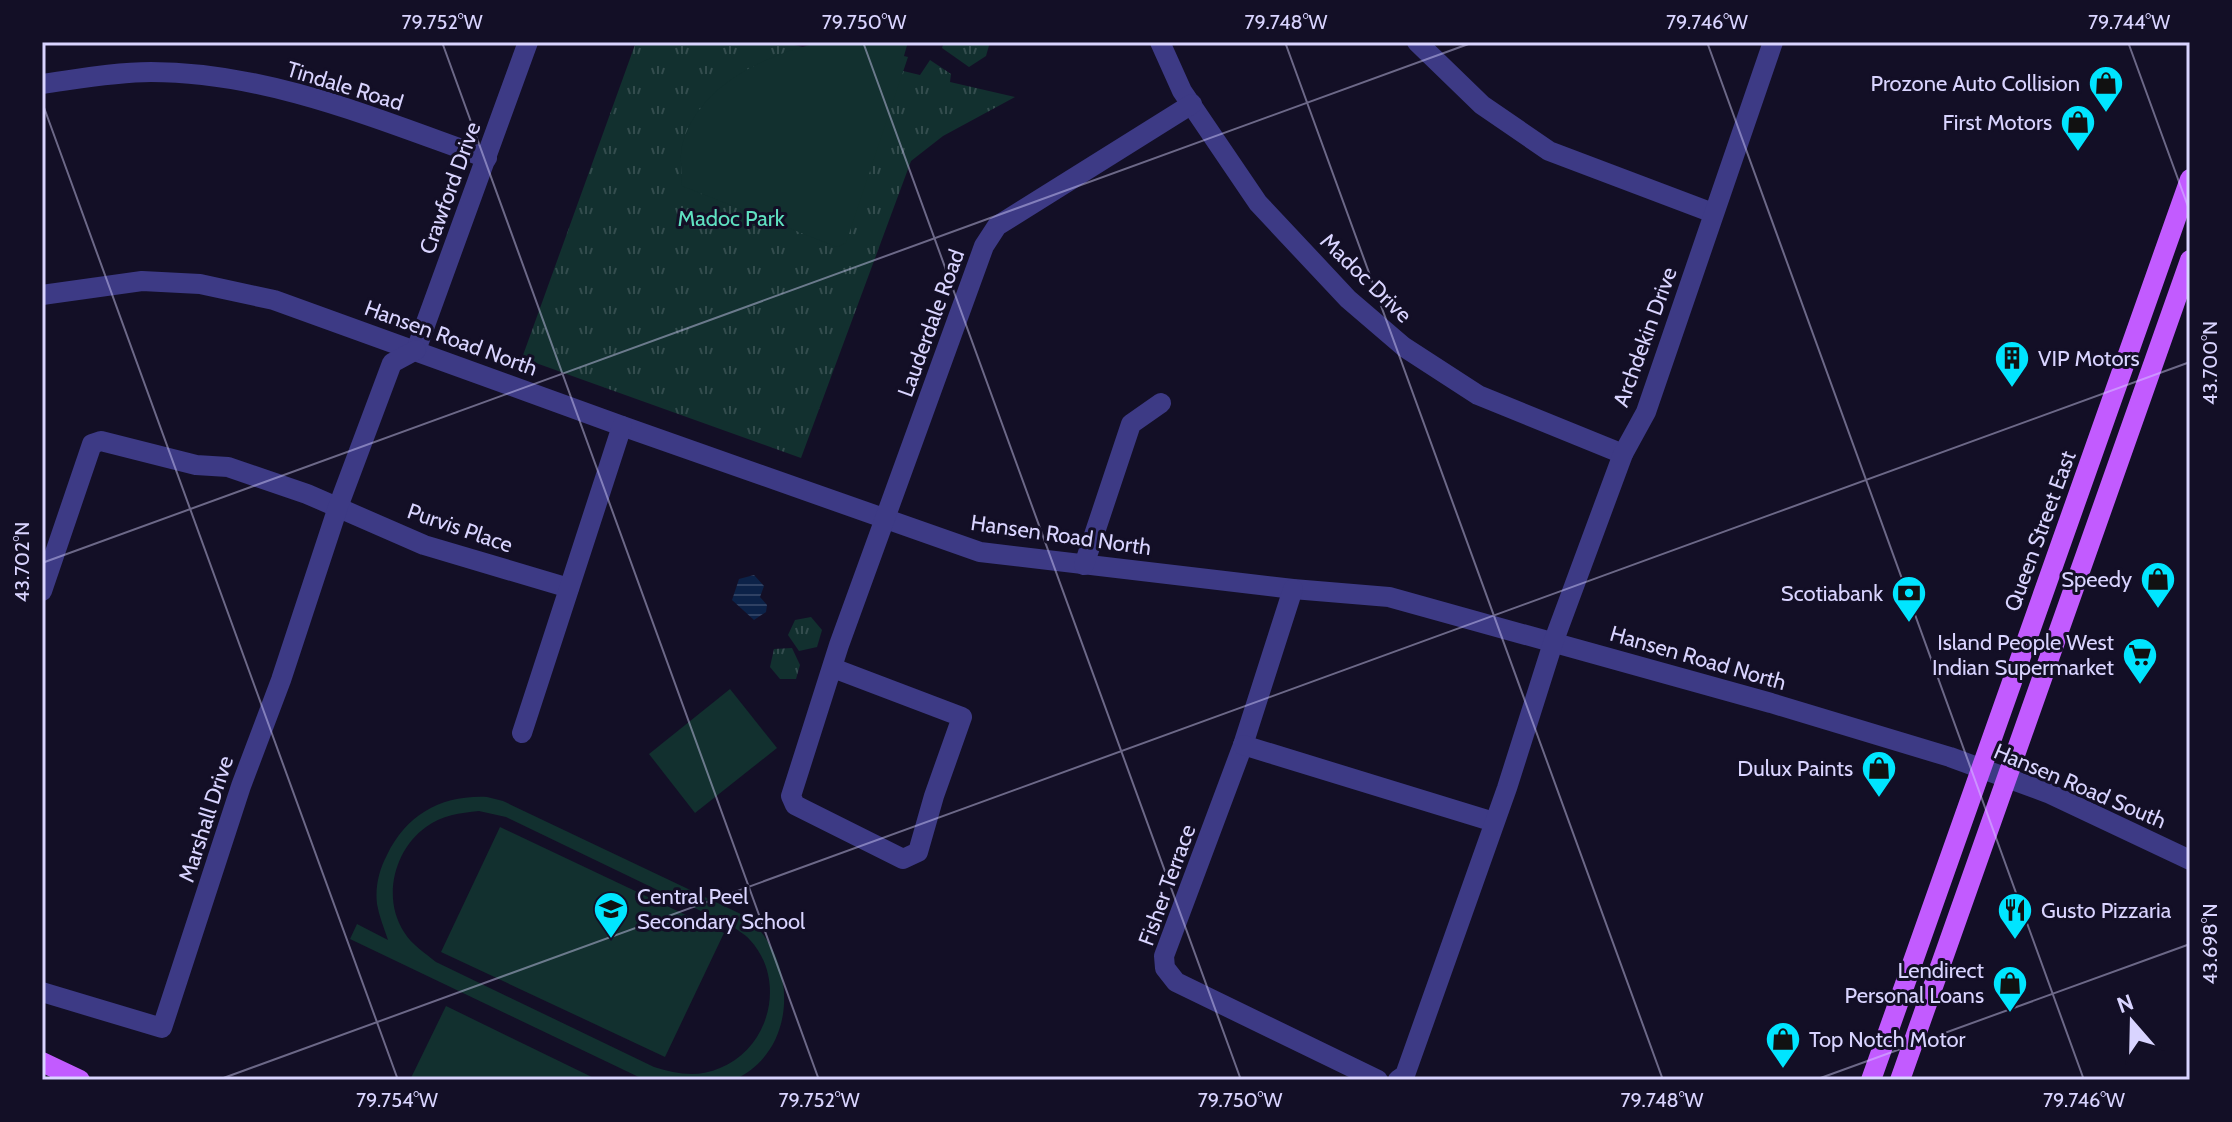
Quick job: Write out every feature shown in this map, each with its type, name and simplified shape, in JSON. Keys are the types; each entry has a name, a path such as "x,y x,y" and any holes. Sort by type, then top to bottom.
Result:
{"main road":[{"name":"Queen Street East","path":"1871,1080 2190,179"},
{"path":"1900,1080 2009,779 2190,260"},
{"path":"42,1062 80,1080"}],"street":[{"name":"Crawford Drive","path":"416,350 528,42"},
{"name":"Madoc Drive","path":"1160,42 1182,91 1258,203 1348,299 1404,347 1478,395 1623,454"},
{"path":"1417,42 1482,105 1549,151 1713,213"},
{"name":"Archdekin Drive","path":"1553,643 1623,454 1646,412 1773,42"},
{"name":"Tindale Road","path":"42,84 150,72 228,79 304,94 487,158"},
{"name":"Lauderdale Road","path":"833,668 962,717 918,852 912,857 903,859 795,805 791,796 839,645 984,246 997,226 1192,104"},
{"name":"Hansen Road North","path":"42,295 142,281 200,284 274,300 980,552 1293,589 1389,597 1771,703 1950,757"},
{"name":"Marshall Drive","path":"42,992 162,1028 241,786 281,680 338,507 392,363 416,350"},
{"path":"1084,565 1131,424 1161,403"},
{"path":"522,733 622,426"},
{"path":"42,591 92,444 101,441 196,465 228,467 338,507"},
{"name":"Purvis Place","path":"338,507 424,545 569,588"},
{"name":"Fisher Terrace","path":"1293,589 1243,745 1164,956 1165,968 1176,982 1378,1080"},
{"path":"1398,1080 1405,1075 1507,788 1553,643"},
{"path":"1243,745 1494,822"},
{"name":"Hansen Road South","path":"1950,757 2048,793 2190,860"}],"green space":[{"name":"Madoc Park","path":"636,42 782,42 920,75 930,60 951,74 950,82 1015,97 943,136 911,161 801,458 522,358"},
{"path":"807,42 908,42 904,56 908,57 846,243 837,247 682,186 683,142 691,122 703,105 735,77 774,57 813,44"},
{"path":"944,42 990,42 986,56 969,67 942,48"},
{"path":"811,617 822,630 817,647 799,651 788,635 795,620"},
{"path":"792,648 800,665 796,679 780,679 770,667 774,649"},
{"path":"730,689 777,748 695,813 649,754"},
{"path":"471,797 503,801 745,916 762,934 775,955 782,978 784,1002 780,1026 771,1047 756,1066 734,1080 645,1080 350,939 357,924 388,940 378,908 377,885 384,861 405,828 428,810 455,799","holes":["479,811 506,817 730,925 748,938 761,956 768,974 770,993 768,1012 751,1045 737,1058 704,1073 687,1074 654,1067 436,962 415,945 397,919 394,904 395,875 406,848 426,827 445,817"]},
{"path":"500,827 724,933 665,1057 441,952"},
{"path":"446,1006 598,1080 410,1080"}],"water":[{"path":"754,575 764,586 760,597 767,605 766,612 754,620 732,600 739,579"}],"place":[{"name":"Prozone Auto Collision","path":"2106,114"},
{"name":"First Motors","path":"2078,153"},
{"name":"VIP Motors","path":"2012,389"},
{"name":"Speedy","path":"2158,610"},
{"name":"Scotiabank","path":"1909,624"},
{"name":"Island People West Indian Supermarket","path":"2140,686"},
{"name":"Dulux Paints","path":"1879,799"},
{"name":"Central Peel Secondary School","path":"611,940"},
{"name":"Gusto Pizzaria","path":"2015,941"},
{"name":"Lendirect Personal Loans","path":"2010,1014"},
{"name":"Top Notch Motor","path":"1783,1070"}]}
